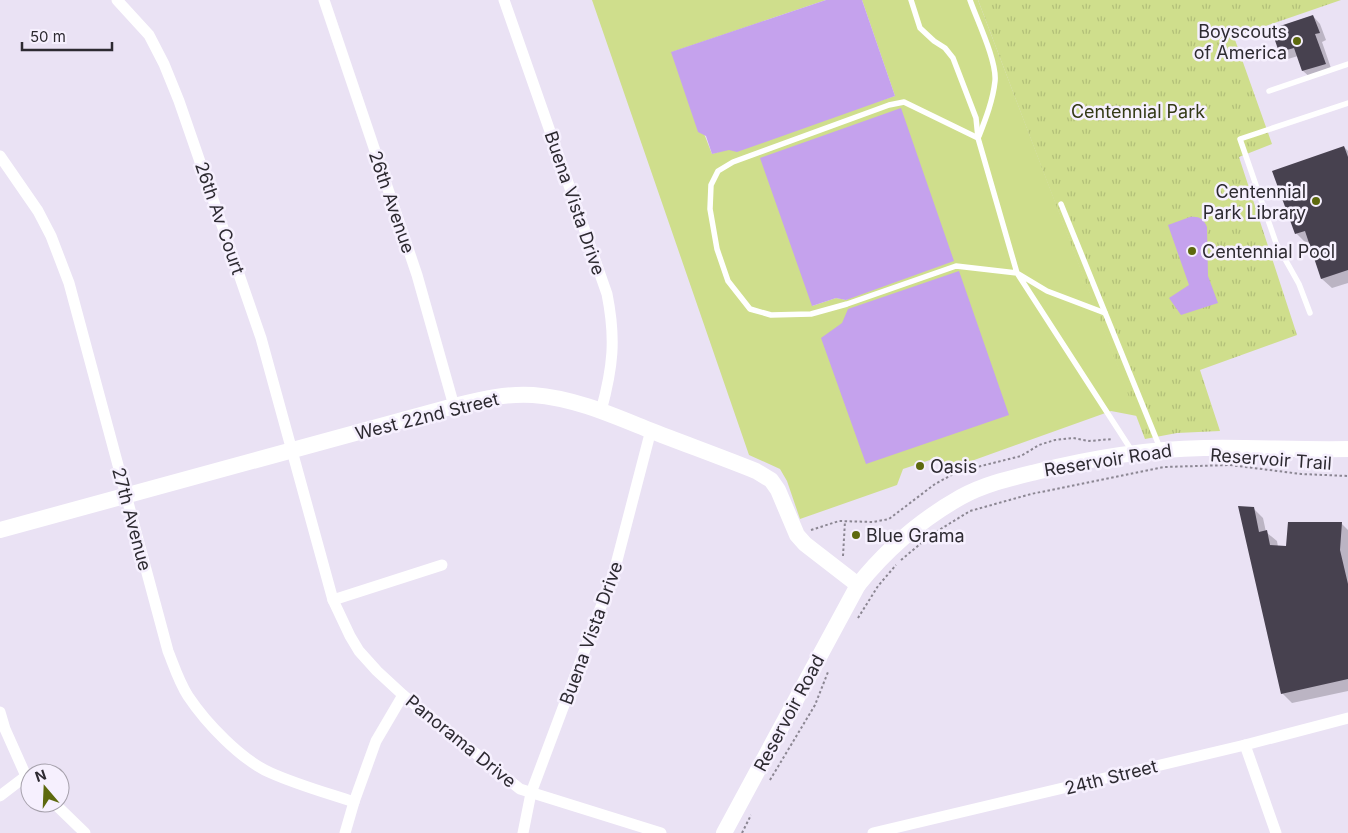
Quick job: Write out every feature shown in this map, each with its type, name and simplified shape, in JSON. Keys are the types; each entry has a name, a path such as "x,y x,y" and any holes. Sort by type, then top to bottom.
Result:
{"street":[{"name":"26th Av Court","path":"118,0 149,35 164,64 179,101 260,338 292,451"},
{"name":"26th Avenue","path":"324,0 417,275 454,406"},
{"name":"Buena Vista Drive","path":"504,0 607,294 612,318 614,350 602,410"},
{"name":"27th Avenue","path":"0,156 38,211 51,236 69,283 125,497 168,651 177,675 188,696 228,742 250,761 270,773 354,802"},
{"name":"West 22nd Street","path":"0,530 454,406 482,399 532,394 558,398 602,410 756,471 771,480 778,490 797,535 805,544 834,568 858,584"},
{"name":"Buena Vista Drive","path":"522,833 531,793 614,572 651,430"},
{"name":"Reservoir Road","path":"724,833 858,584 874,564 935,513 963,496 1002,480 1068,464 1133,453 1204,448 1348,449"},
{"name":"Panorama Drive","path":"292,451 334,600 359,651 403,695 520,789 660,833"},
{"path":"334,600 442,565"},
{"path":"345,833 376,741 403,695"},
{"path":"0,712 5,729 21,763"},
{"name":"24th Street","path":"873,833 901,830 1245,746 1348,718"},
{"path":"1245,746 1276,833"},
{"path":"0,796 20,783"},
{"path":"64,813 85,833"}],"lane":[{"path":"911,0 920,28 945,48 952,58 976,118 978,138 1017,273 1133,453"},
{"path":"970,0 991,57 995,79 990,107 978,138"},
{"path":"1269,90 1348,64"},
{"path":"978,138 904,102 889,105 734,162 718,170 711,185 710,209 717,249 728,281 750,309 771,315 811,314 847,304 956,266 1017,273 1047,291 1105,313"},
{"path":"1310,312 1299,284 1276,243 1240,139 1348,103"},
{"path":"1061,204 1161,450"}],"path":[{"path":"797,535 828,523 846,521 873,522 889,518 935,484 957,472 1021,456 1039,445 1055,440 1073,438 1089,441 1123,438"},
{"name":"Reservoir Trail","path":"854,622 878,586 900,562 931,535 970,511 1031,494 1164,467 1230,465 1301,474 1348,476"},
{"path":"834,568 843,558 846,521"},
{"path":"768,784 815,705 831,666"},
{"path":"742,833 754,808"}],"green space":[{"path":"592,0 826,0 672,52 712,154 895,96 862,0 978,0 1137,416 1111,411 952,468 933,459 903,469 897,485 800,519 787,481 780,469 749,455","holes":["901,109 847,300 836,298 812,306"]},
{"name":"Centennial Park","path":"978,0 1341,0 1234,37 1272,144 1239,157 1297,335 1200,370 1220,431 1177,433 1145,439"}],"shaded area":[{"path":"826,0 862,0 895,96 737,152 729,150 712,154 706,136 698,132 671,52"},
{"path":"901,108 954,261 846,300 836,298 812,306 760,158"},
{"name":"Centennial Pool","path":"1190,217 1201,219 1207,227 1208,276 1218,303 1181,315 1169,298 1189,285 1168,225"},
{"path":"959,271 1009,415 866,464 821,338 842,323 848,309"}],"building":[{"name":"Boyscouts of America","path":"1313,15 1320,33 1315,34 1326,64 1302,71 1294,48 1279,52 1271,29"},
{"name":"Centennial Park Library","path":"1344,146 1348,157 1348,270 1321,279 1305,231 1295,234 1272,171"},
{"path":"1238,506 1254,507 1259,532 1267,530 1270,545 1286,546 1288,522 1342,522 1340,550 1348,584 1348,679 1281,694"}],"place":[{"name":"Boyscouts of America","path":"1297,41"},
{"name":"Centennial Park Library","path":"1316,201"},
{"name":"Centennial Pool","path":"1192,251"},
{"name":"Oasis","path":"920,466"},
{"name":"Blue Grama","path":"856,535"}]}
